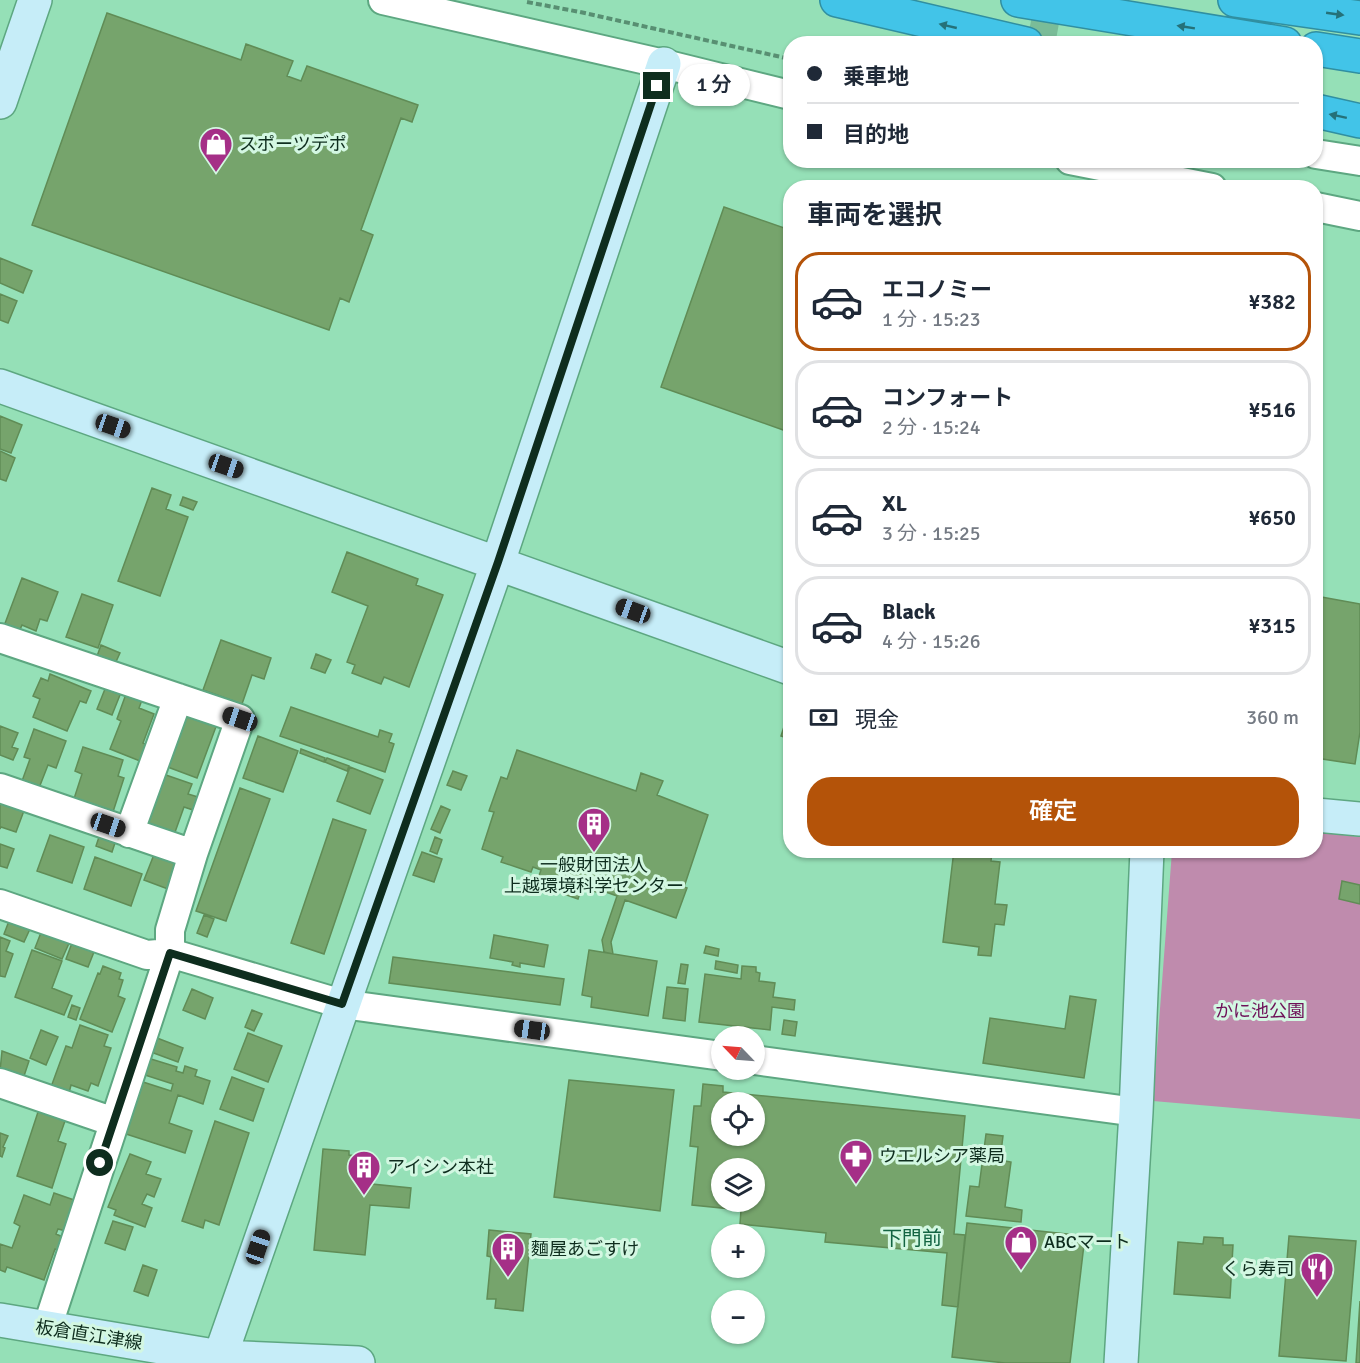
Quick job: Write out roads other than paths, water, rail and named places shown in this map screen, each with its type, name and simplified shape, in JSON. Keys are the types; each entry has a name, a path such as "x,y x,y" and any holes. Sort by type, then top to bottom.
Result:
{"highway":[{"path":"837,0 992,36"},
{"path":"1018,0 1236,36"},
{"path":"1235,0 1360,18"},
{"path":"1323,49 1360,56"},
{"path":"1323,113 1360,121"}],"street":[{"path":"0,102 35,0"},
{"path":"383,0 783,93"},
{"path":"220,1357 498,562 664,64"},
{"path":"1323,155 1360,160"},
{"path":"1111,168 1171,180"},
{"path":"1323,208 1360,216"},
{"path":"0,386 783,665"},
{"path":"0,638 240,719 193,854 170,930 170,953 47,1328"},
{"path":"129,833 178,698"},
{"path":"0,788 193,854"},
{"path":"1323,816 1360,819"},
{"path":"1121,1363 1136,1113 1147,858"},
{"path":"0,904 147,954 170,953 342,1004 711,1054"},
{"path":"765,1062 1136,1113"},
{"path":"0,1083 114,1122"},
{"name":"板倉直江津線","path":"0,1320 220,1357 358,1363"}],"tunnel":[{"path":"1042,36 1049,0"}],"place":[{"name":"スポーツデポ","path":"216,173"},
{"name":"一般財団法人 上越環境科学センター","path":"594,853"},
{"name":"ウエルシア薬局","path":"856,1185"},
{"name":"アイシン本社","path":"364,1196"},
{"name":"ABCマート","path":"1021,1271"},
{"name":"麵屋あごすけ","path":"508,1278"},
{"name":"くら寿司","path":"1317,1298"}],"district":[{"name":"下門前","path":"912,1238"}],"park label":[{"name":"かに池公園","path":"1260,1011"}]}
